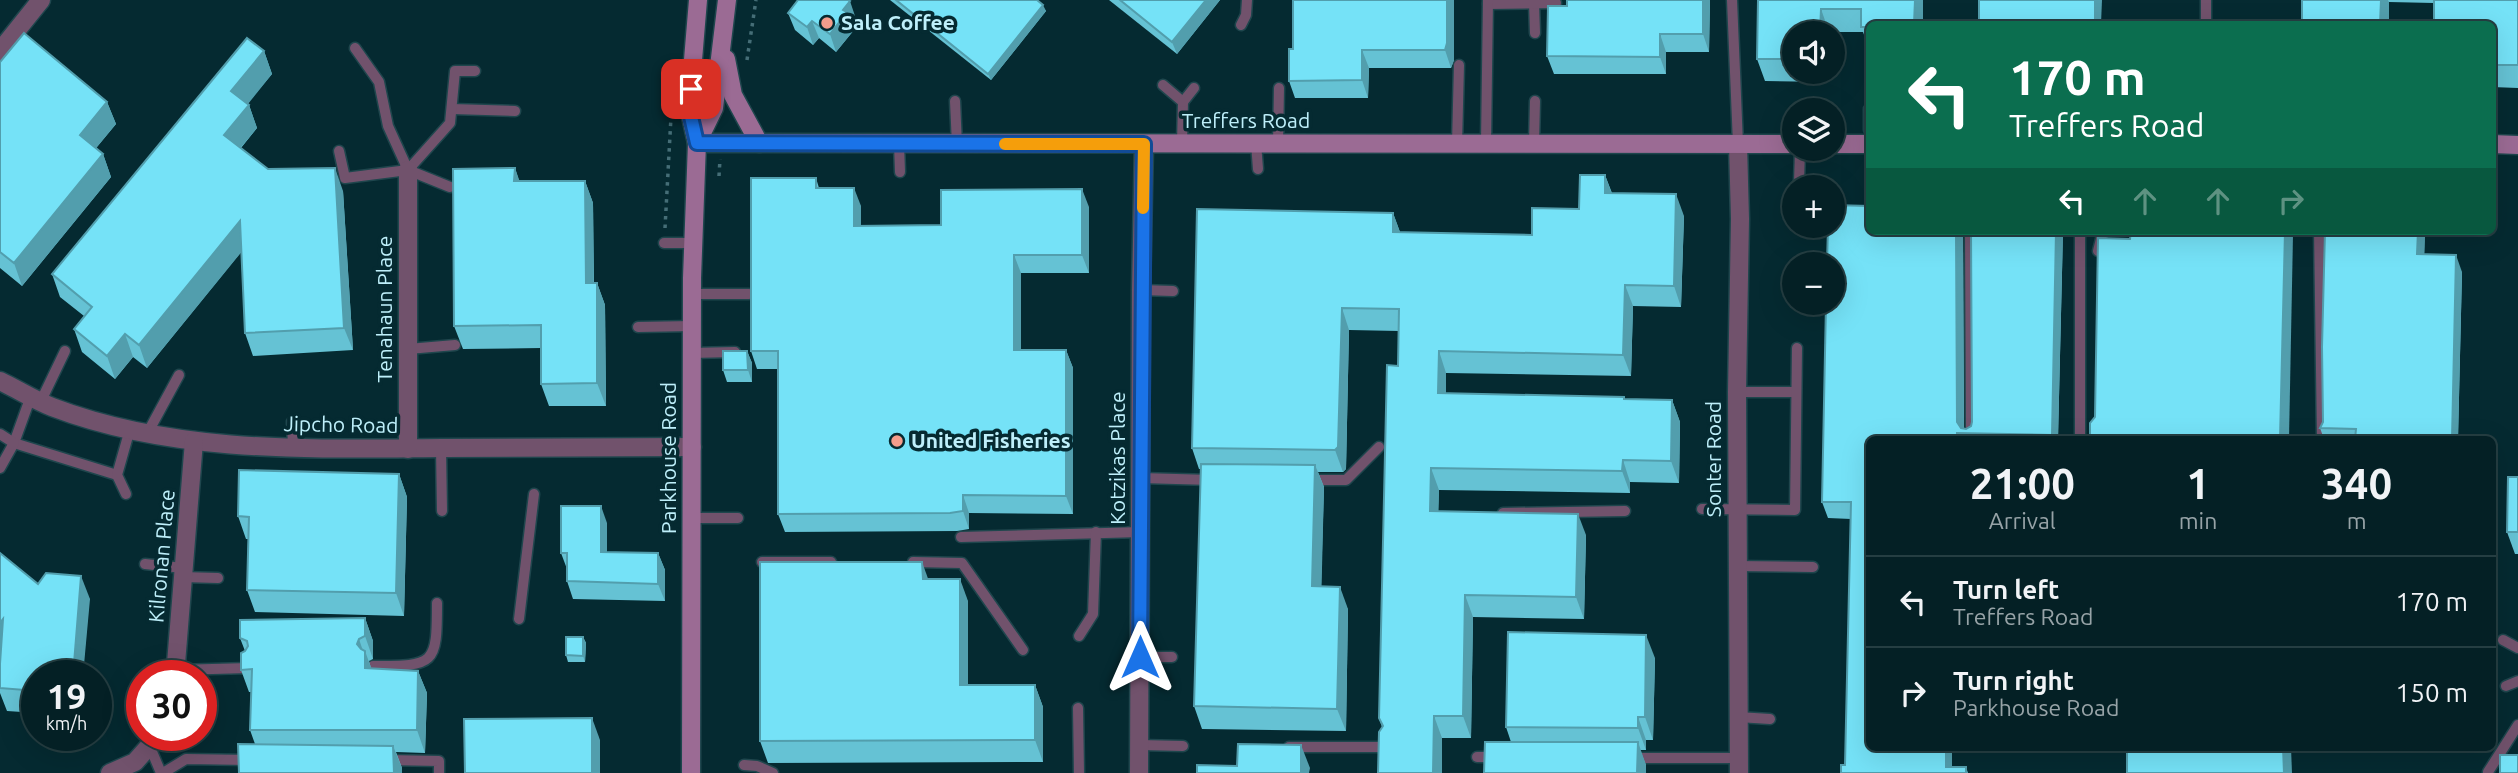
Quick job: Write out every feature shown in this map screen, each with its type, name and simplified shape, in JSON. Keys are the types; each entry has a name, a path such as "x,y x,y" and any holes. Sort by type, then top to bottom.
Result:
{"street":[{"path":"0,51 41,0"},
{"name":"Parkhouse Road","path":"691,773 691,353 697,143 689,108 698,0"},
{"name":"Parkhouse Road","path":"697,143 713,108 727,0"},
{"path":"723,45 733,95 759,143"},
{"name":"Treffers Road","path":"697,143 1782,144"},
{"name":"Kotzikas Place","path":"1139,773 1144,144"},
{"name":"Sonter Road","path":"1738,144 1738,766"},
{"path":"1845,144 1866,144"},
{"path":"2496,144 2518,145"},
{"name":"Tenahaun Place","path":"408,170 408,449"},
{"name":"Jipcho Road","path":"2,386 52,407 138,432 194,441 293,447 408,449 692,447"},
{"name":"Kilronan Place","path":"176,660 194,441"},
{"path":"110,773 135,762 145,751"}],"lane":[{"path":"1241,25 1246,15 1247,0"},
{"path":"1732,0 1738,144"},
{"path":"2206,0 2206,21"},
{"path":"1486,143 1488,2 1556,3"},
{"path":"1534,3 1535,33"},
{"path":"355,48 380,82 388,126 408,170"},
{"path":"1457,144 1459,65"},
{"path":"408,170 450,123 455,71 475,71"},
{"path":"1163,85 1183,102"},
{"path":"1181,144 1183,102 1194,88"},
{"path":"1278,143 1279,88"},
{"path":"956,101 957,145"},
{"path":"1534,144 1535,101"},
{"path":"452,109 515,111"},
{"path":"1256,143 1258,169"},
{"path":"899,144 900,172"},
{"path":"339,151 345,178"},
{"path":"334,180 408,170 450,187"},
{"path":"1970,235 1971,436"},
{"path":"2080,235 2080,436"},
{"path":"2098,268 2102,235"},
{"path":"2319,235 2322,436"},
{"path":"664,243 693,243"},
{"path":"1141,290 1173,291"},
{"path":"692,294 749,294"},
{"path":"638,327 692,326"},
{"path":"408,349 455,345"},
{"path":"1702,509 1795,510 1797,348"},
{"path":"0,468 65,351"},
{"path":"691,353 746,351"},
{"path":"117,475 138,432 179,375"},
{"path":"1737,392 1796,393"},
{"path":"292,422 293,447"},
{"path":"0,433 14,443 117,475 126,495"},
{"path":"1296,480 1346,480 1380,447"},
{"path":"441,449 442,511"},
{"path":"1141,478 1219,480"},
{"path":"519,619 534,494"},
{"path":"1490,513 1625,511"},
{"path":"691,518 738,519"},
{"path":"1079,636 1093,614 1096,532"},
{"path":"961,537 1141,532"},
{"path":"762,562 842,562"},
{"path":"908,562 962,563 1023,650"},
{"path":"145,564 218,578"},
{"path":"1737,566 1813,567"},
{"path":"373,666 415,665 429,659 437,640 437,603"},
{"path":"2503,640 2518,648"},
{"path":"1140,657 1172,657"},
{"path":"217,670 249,668"},
{"path":"2506,685 2518,681"},
{"path":"1078,708 1079,773"},
{"path":"1738,717 1770,719"},
{"path":"2488,772 2518,725"},
{"path":"1140,745 1183,746"},
{"path":"1284,747 1384,747"},
{"path":"157,751 162,773 186,759 264,760"},
{"path":"1478,757 1504,757"},
{"path":"1623,758 1738,766"},
{"path":"372,760 439,761 439,773"},
{"path":"744,765 757,766 773,773"}],"path":[{"path":"746,65 756,0"},
{"path":"664,243 671,112"}],"building":[{"path":"798,0 850,1 843,10 847,12 830,34 812,21 807,27 788,13"},
{"path":"896,0 1037,0 1043,5 988,74"},
{"path":"1120,0 1206,0 1172,42"},
{"path":"1293,0 1447,0 1445,50 1362,50 1362,80 1289,81 1289,49 1293,49"},
{"path":"1567,0 1703,0 1703,34 1660,34 1660,57 1547,56 1548,6 1567,6"},
{"path":"1758,0 1915,0 1914,21 1866,21 1866,27 1861,27 1861,9 1821,9 1820,21 1782,21 1782,59 1757,59"},
{"path":"1979,0 2095,0 2095,21 1979,21"},
{"path":"2302,0 2381,0 2380,21 2302,21"},
{"path":"2434,0 2518,0 2518,65 2496,65 2496,21 2434,21"},
{"path":"24,33 107,102 80,135 103,154 14,263 0,252 0,62"},
{"path":"247,38 264,51 231,91 249,105 224,135 268,169 335,168 344,328 245,333 240,221 139,345 125,334 107,356 74,329 92,307 52,274"},
{"path":"515,168 514,181 585,181 586,283 597,283 597,383 541,384 541,325 454,326 453,169"},
{"path":"1580,175 1605,175 1605,193 1676,194 1674,286 1625,285 1623,355 1439,351 1438,393 1672,400 1671,461 1623,460 1622,471 1431,468 1430,511 1578,514 1576,597 1465,595 1463,716 1434,716 1433,773 1378,773 1379,732 1383,726 1379,718 1387,365 1398,366 1399,309 1342,308 1338,447 1335,450 1192,448 1197,209 1393,213 1393,232 1532,235 1532,208 1579,209"},
{"path":"751,178 816,178 816,188 854,188 854,226 941,225 941,190 1082,189 1082,255 1014,255 1014,350 1066,350 1066,496 963,495 963,511 950,513 778,514 778,351 751,351"},
{"path":"1845,205 1866,206 1866,235 1956,235 1957,422 1961,428 1966,429 1972,422 1971,235 2056,235 2052,435 1957,433 1957,436 1866,436 1866,751 1946,751 1946,767 1966,767 1966,773 1841,773 1841,765 1845,765 1851,502 1822,502 1826,315 1845,315 1845,252 1827,252 1828,238 1845,238"},
{"path":"2130,235 2285,235 2280,436 2090,436 2090,423 2095,417 2098,238 2130,239"},
{"path":"2325,235 2418,235 2417,254 2456,255 2452,436 2355,436 2356,429 2320,428 2323,422"},
{"path":"723,351 747,351 748,370 723,370"},
{"path":"1201,464 1315,465 1312,586 1340,587 1337,709 1194,706"},
{"path":"239,470 399,474 396,593 247,590 249,517 238,516"},
{"path":"2508,477 2518,477 2518,532 2507,532"},
{"path":"561,506 601,506 601,552 658,553 658,584 567,581 567,553 561,553"},
{"path":"0,553 38,584 46,573 81,576 74,660 21,660 21,690 0,688 3,619 0,623"},
{"path":"760,562 922,562 923,579 960,579 960,685 1035,685 1035,740 760,741"},
{"path":"365,618 365,636 359,639 357,644 365,651 365,668 418,671 417,730 250,730 252,669 241,670 241,653 248,646 247,641 240,638 240,620"},
{"path":"1508,632 1646,635 1645,717 1638,717 1638,728 1506,727"},
{"path":"566,637 583,637 583,656 566,655"},
{"path":"592,718 592,773 465,773 464,719"},
{"path":"1485,742 1638,742 1637,773 1484,773"},
{"path":"238,744 393,746 394,773 239,773"},
{"path":"1238,744 1301,745 1301,773 1197,773 1197,765 1237,766"},
{"path":"2127,751 2283,751 2284,773 2127,773"},
{"path":"2500,755 2518,755 2518,773 2500,773"}],"slow traffic":[{"path":"1005,144 1144,144 1143,208"}],"place":[{"name":"Sala Coffee","path":"827,23"},
{"name":"United Fisheries","path":"897,441"}],"route":[{"path":"691,89 689,108 697,143 1144,144 1140,657"}]}
